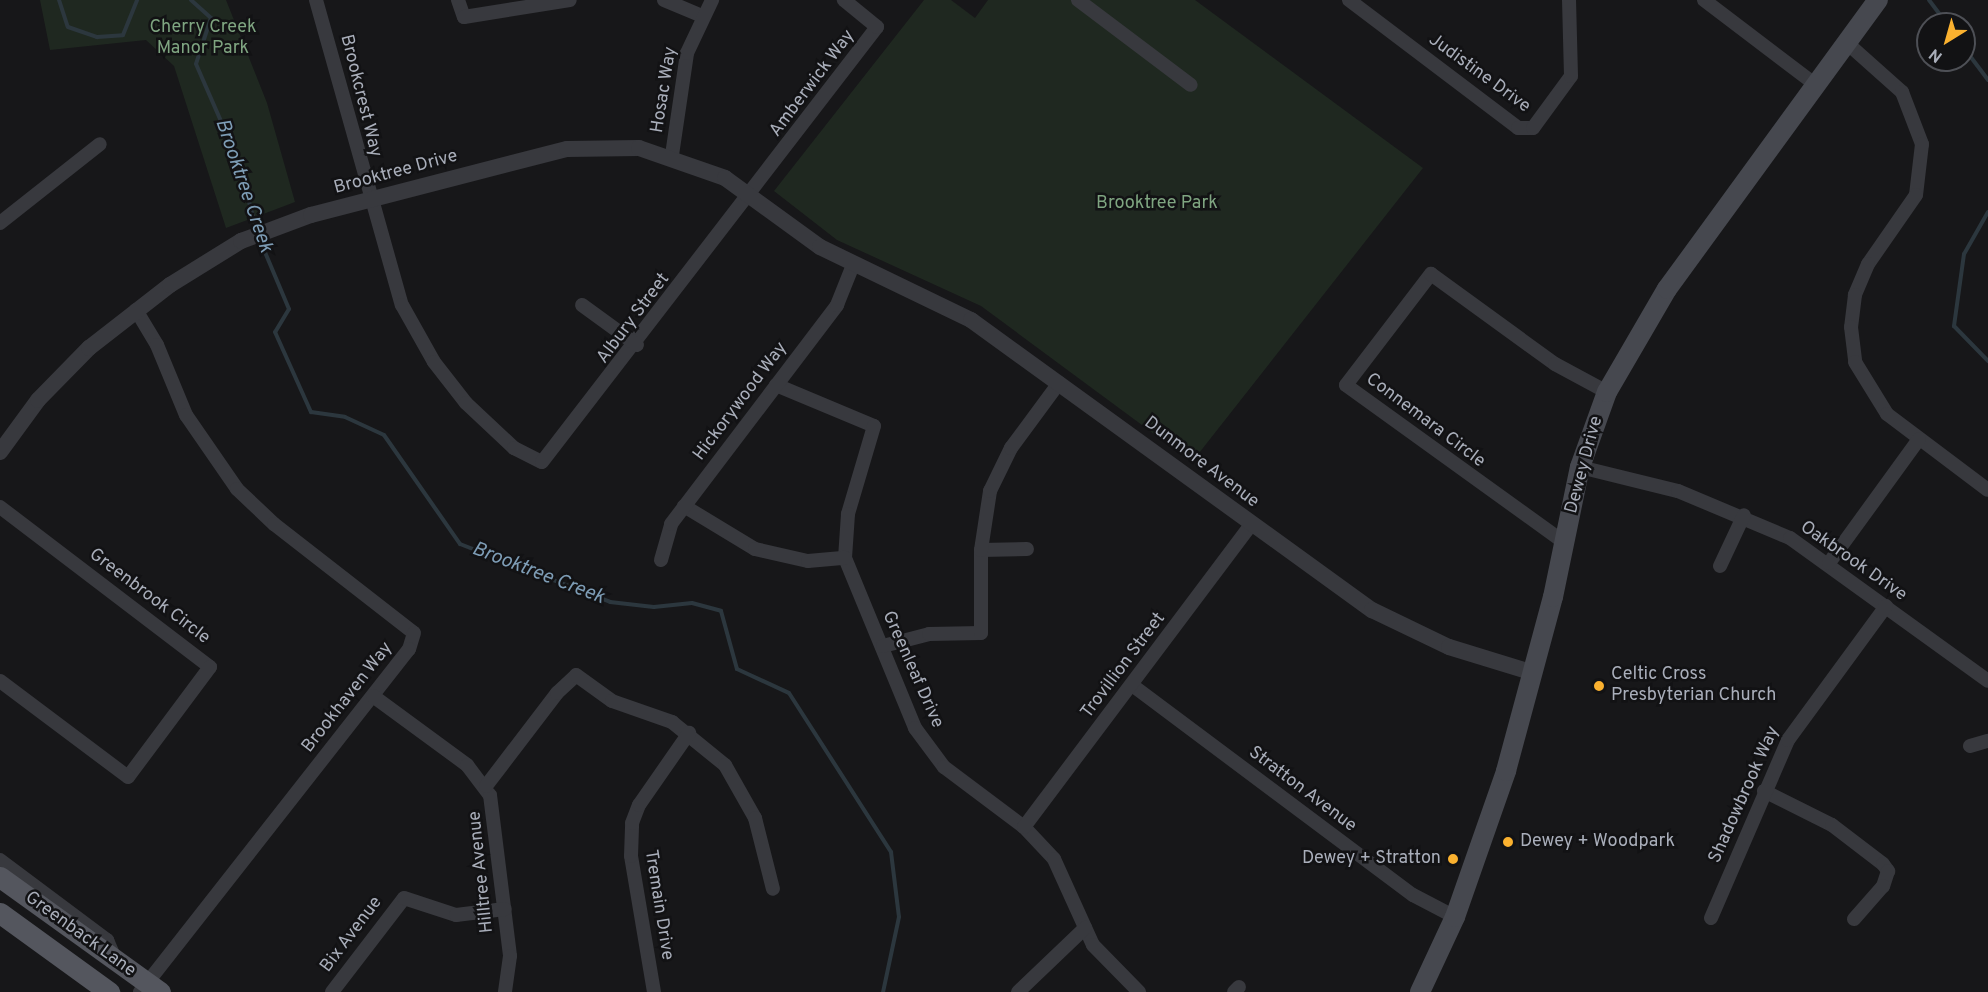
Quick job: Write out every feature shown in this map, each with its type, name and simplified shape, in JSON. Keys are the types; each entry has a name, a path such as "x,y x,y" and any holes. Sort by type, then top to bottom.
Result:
{"main road":[{"name":"Dewey Drive","path":"1420,992 1455,916 1534,674 1565,543 1580,467 1607,392 1667,289 1878,0"},
{"name":"Greenback Lane","path":"0,877 116,961 149,989"},
{"name":"Greenback Lane","path":"0,913 109,992"}],"street":[{"name":"Brookcrest Way","path":"316,0 369,199 399,297 434,362 494,431 542,462"},
{"path":"459,0 464,17 570,0"},
{"path":"664,0 702,16"},
{"name":"Hosac Way","path":"672,155 687,53 702,16 712,0"},
{"name":"Amberwick Way","path":"752,196 877,27 844,0"},
{"path":"1078,0 1191,85"},
{"name":"Judistine Drive","path":"1349,0 1518,128 1533,129 1571,75 1569,0"},
{"path":"1704,0 1816,85"},
{"path":"1847,43 1902,92 1922,144 1916,195 1860,279 1851,327 1855,362 1873,398 1919,439 1988,490"},
{"path":"0,223 100,144"},
{"name":"Brooktree Drive","path":"0,452 62,375 136,310 241,241 278,225 369,199 567,149 624,147 672,155 752,196 853,265"},
{"name":"Albury Street","path":"542,462 637,345 752,196"},
{"name":"Dunmore Avenue","path":"853,265 971,320 1251,525 1372,610 1449,646 1534,674"},
{"name":"Hickorywood Way","path":"661,560 666,531 837,305 853,265"},
{"name":"Connemara Circle","path":"1565,543 1346,385 1431,274 1555,364 1607,392"},
{"path":"582,305 637,345"},
{"name":"Brookhaven Way","path":"136,310 157,345 186,415 237,489 274,524 414,633 409,649 149,989"},
{"path":"883,646 929,634 981,633 981,550 985,509 1001,465 1059,383"},
{"name":"Greenleaf Drive","path":"776,385 874,426 848,514 845,558 915,728 931,752 1024,827 1063,873 1085,928 1109,967 1138,992"},
{"path":"1829,563 1919,439"},
{"name":"Oakbrook Drive","path":"1580,467 1678,491 1744,515 1829,563 1988,681"},
{"path":"684,506 755,549 808,561 845,558"},
{"name":"Greenbrook Circle","path":"0,507 210,667 128,777 0,681"},
{"path":"1720,566 1744,515"},
{"name":"Trovillion Street","path":"1024,827 1251,525"},
{"path":"981,550 1027,549"},
{"name":"Shadowbrook Way","path":"1711,918 1764,790 1801,718 1886,606"},
{"path":"486,786 556,693 576,675 612,701 689,733 736,780 755,818 773,889"},
{"name":"Stratton Avenue","path":"1132,685 1413,895 1455,916"},
{"name":"Hilltree Avenue","path":"373,696 467,765 486,786 495,812 505,909 510,972 505,992"},
{"name":"Tremain Drive","path":"654,992 631,856 632,823 689,733"},
{"path":"1970,746 1988,741"},
{"path":"1764,790 1832,825 1883,864 1888,871 1883,886 1854,919"},
{"path":"0,860 107,940 116,961"},
{"name":"Bix Avenue","path":"332,992 404,898 456,915 505,909"},
{"path":"1018,992 1085,928"}],"green space":[{"name":"Cherry Creek Manor Park","path":"40,0 226,0 267,103 295,202 226,228 174,66 146,40 50,50"},
{"name":"Brooktree Park","path":"924,0 951,0 975,18 988,0 1195,0 1423,168 1192,462 981,306 837,240 774,191"}],"waterway":[{"name":"Brooktree Creek","path":"59,0 68,27 97,37 123,35 137,0"},
{"name":"Brooktree Creek","path":"191,0 211,18 196,64 237,158 257,231"},
{"path":"1929,0 1938,12"},
{"path":"1976,64 1988,80"},
{"path":"1988,212 1964,254 1954,326 1988,361"},
{"name":"Brooktree Creek","path":"259,238 289,309 275,332 311,412 345,417 384,435 460,544 610,602 654,607 692,603 721,611 737,669 789,693 891,852 899,917 883,992"}],"place":[{"name":"Celtic Cross Presbyterian Church","path":"1599,686"},
{"name":"Dewey + Woodpark","path":"1508,842"},
{"name":"Dewey + Stratton","path":"1453,859"}]}
